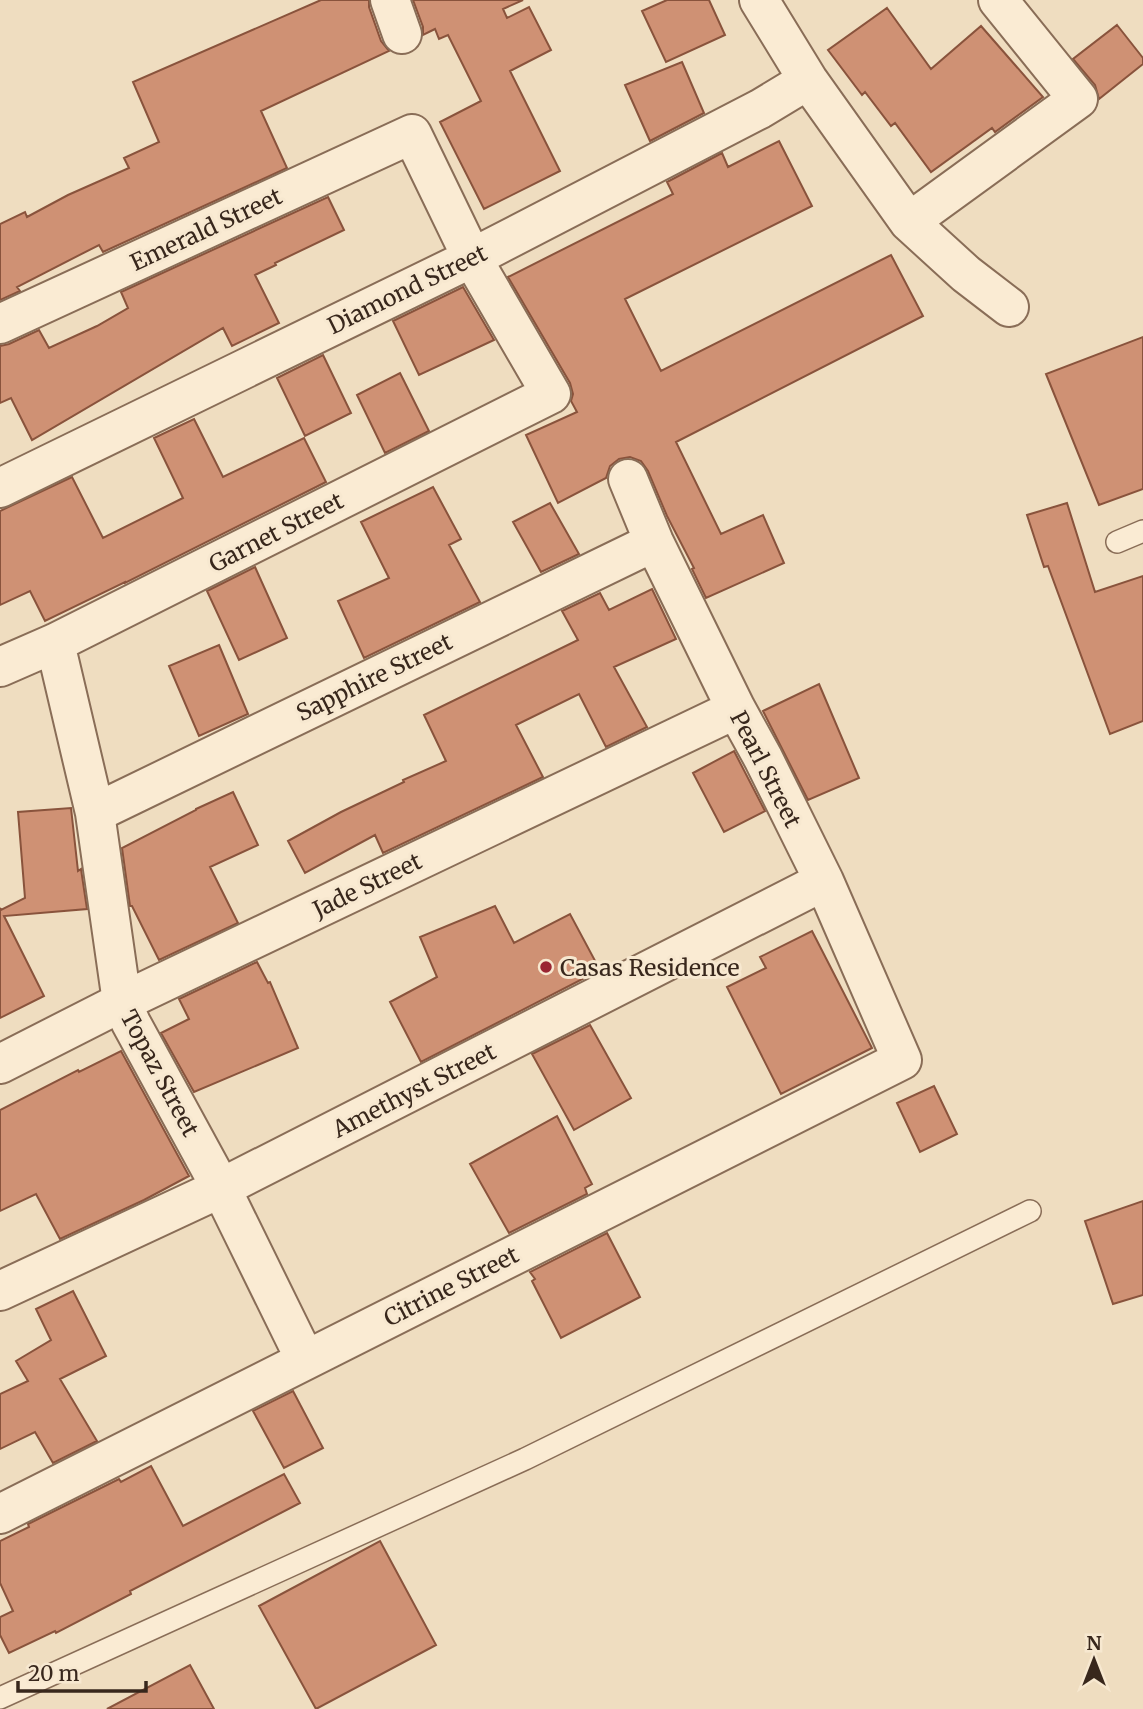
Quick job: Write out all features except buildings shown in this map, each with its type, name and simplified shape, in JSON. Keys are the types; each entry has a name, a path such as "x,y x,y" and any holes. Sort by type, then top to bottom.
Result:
{"street":[{"path":"759,0 808,80 909,222 965,274 1009,307"},
{"path":"909,222 1078,99 998,0"},
{"name":"Diamond Street","path":"0,488 472,258 761,109 808,80"},
{"name":"Emerald Street","path":"0,324 412,134 472,258"},
{"name":"Garnet Street","path":"0,667 55,643 551,394 472,258"},
{"name":"Pearl Street","path":"628,479 654,542 824,881 902,1060"},
{"name":"Sapphire Street","path":"95,813 654,542"},
{"name":"Topaz Street","path":"55,643 95,813 122,1002 221,1188 305,1359"},
{"name":"Jade Street","path":"0,1064 122,1002 736,709"},
{"name":"Amethyst Street","path":"0,1291 221,1188 824,881"},
{"name":"Citrine Street","path":"0,1514 902,1060"}],"lane":[{"path":"1116,542 1143,531"},
{"path":"0,1698 525,1459 1030,1211"}],"place":[{"name":"Casas Residence","path":"546,967"}]}
